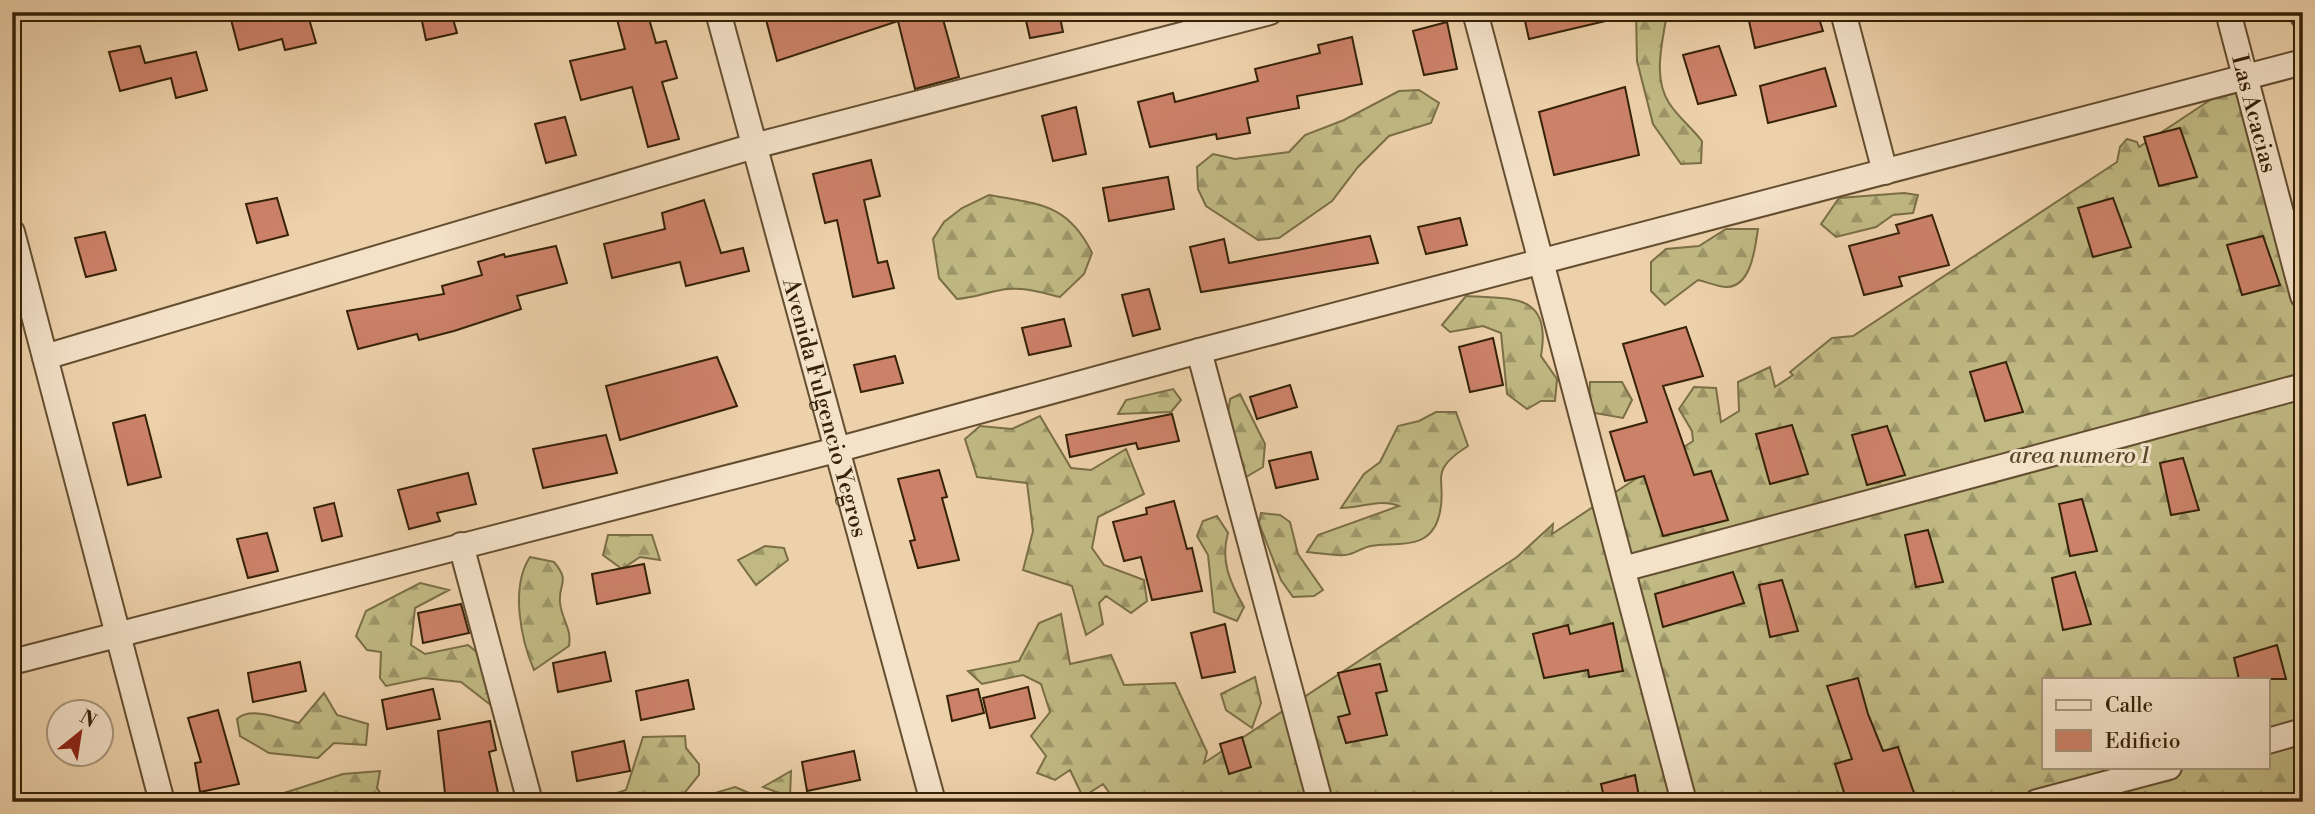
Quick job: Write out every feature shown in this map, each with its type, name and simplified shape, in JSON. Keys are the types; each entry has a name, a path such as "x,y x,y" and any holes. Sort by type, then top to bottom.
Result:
{"street":[{"name":"Avenida Fulgencio Yegros","path":"718,12 933,802"},
{"path":"45,357 754,146 1270,12"},
{"path":"1475,12 1684,802"},
{"path":"1843,12 1885,172"},
{"name":"Las Acacias","path":"2228,12 2303,296"},
{"path":"12,662 836,450 1199,351 2303,62"},
{"path":"12,232 162,802"},
{"path":"1199,351 1320,802"},
{"path":"1623,569 2303,386"},
{"path":"461,545 530,802"},
{"path":"2270,740 2303,731"},
{"path":"2037,802 2165,768"}],"green space":[{"path":"1636,12 1667,12 1660,59 1661,82 1669,103 1702,141 1701,163 1681,164 1653,124 1637,61"},
{"name":"area numero 1","path":"2245,77 2303,268 2303,802 1116,802 1103,784 1083,797 1070,770 1055,780 1037,773 1046,756 1031,736 1050,712 1041,684 1023,675 982,684 968,671 1019,661 1039,623 1061,614 1070,664 1111,655 1124,685 1175,683 1207,752 1204,763 1517,557 1553,524 1552,534 1693,441 1692,431 1679,409 1694,387 1716,388 1721,422 1739,411 1738,382 1770,367 1775,387 1793,375 1790,372 1832,338 1853,336 2117,162 2120,147 2127,139 2137,142 2139,147"},
{"path":"1419,90 1439,103 1431,123 1389,136 1358,167 1332,201 1279,238 1258,240 1206,206 1198,189 1197,167 1213,154 1235,159 1289,152 1305,135 1344,120 1399,91"},
{"path":"1904,193 1918,195 1913,213 1893,215 1876,227 1836,237 1821,224 1839,198"},
{"path":"989,195 1050,209 1073,224 1083,237 1092,253 1084,274 1060,297 1028,290 1004,289 957,299 939,278 933,239 944,222 962,208"},
{"path":"1726,229 1758,229 1751,264 1742,280 1727,287 1698,280 1665,305 1651,291 1651,262 1666,249 1699,246"},
{"path":"1466,296 1513,300 1534,310 1541,320 1541,356 1557,379 1555,401 1541,401 1527,409 1507,394 1501,333 1483,326 1450,332 1442,325"},
{"path":"1590,382 1622,382 1632,400 1623,418 1589,412"},
{"path":"1173,389 1181,400 1171,412 1118,414 1126,400"},
{"path":"1240,394 1265,444 1263,467 1246,477 1227,420 1230,399"},
{"path":"1436,412 1456,412 1468,446 1455,455 1443,470 1439,516 1428,535 1411,543 1371,546 1348,555 1307,552 1318,535 1399,506 1378,503 1341,508 1364,474 1380,462 1398,426 1419,421"},
{"path":"1040,416 1071,468 1091,470 1126,449 1144,494 1098,517 1092,548 1104,565 1144,580 1147,601 1131,613 1106,596 1099,603 1103,624 1086,635 1072,586 1023,570 1033,531 1027,483 977,477 965,439 980,426 1012,429"},
{"path":"1261,513 1280,515 1290,522 1298,554 1323,590 1314,596 1293,597 1281,580 1259,523"},
{"path":"1217,516 1228,533 1226,562 1234,589 1244,607 1237,621 1214,612 1208,555 1197,536 1203,521"},
{"path":"608,535 652,535 660,560 640,557 622,569 603,555"},
{"path":"765,546 784,548 788,560 756,585 738,560"},
{"path":"530,557 554,562 562,574 560,603 570,640 569,646 534,670 525,644 519,598 520,583"},
{"path":"420,583 449,590 415,608 411,645 425,654 468,645 493,665 496,709 461,682 424,678 386,686 380,678 381,652 367,650 356,636 366,611"},
{"path":"1255,677 1261,703 1252,728 1226,710 1221,694"},
{"path":"324,693 337,715 368,724 366,745 334,743 318,758 269,753 240,736 237,719 243,715 258,713 299,723"},
{"path":"685,736 686,748 699,764 699,775 678,801 590,802 626,790 643,737"},
{"path":"380,771 377,788 383,797 417,802 256,802 343,774"},
{"path":"791,771 790,797 763,787"},
{"path":"735,787 749,793 748,802 702,802 705,796"}],"building":[{"path":"229,12 307,12 316,43 285,50 282,39 239,50"},
{"path":"420,12 451,12 457,33 426,40"},
{"path":"615,12 647,12 656,43 666,41 677,78 662,82 679,139 648,147 632,87 581,100 570,61 625,49"},
{"path":"764,12 941,12 959,77 915,89 898,21 777,61"},
{"path":"1024,12 1059,12 1063,32 1030,38"},
{"path":"1523,12 1609,12 1610,20 1529,39"},
{"path":"1747,12 1817,12 1823,31 1755,48"},
{"path":"1447,22 1457,69 1424,75 1413,31"},
{"path":"1352,37 1362,84 1297,96 1299,108 1247,118 1250,133 1217,139 1216,134 1150,147 1138,102 1173,93 1175,102 1258,81 1255,69 1320,53 1318,45"},
{"path":"140,46 145,63 196,52 207,90 176,98 171,78 120,91 109,52"},
{"path":"1719,46 1736,95 1698,104 1683,55"},
{"path":"1825,68 1836,106 1768,123 1760,86"},
{"path":"1625,87 1639,155 1554,175 1539,112"},
{"path":"1076,107 1086,154 1053,161 1042,116"},
{"path":"565,117 576,155 546,163 535,124"},
{"path":"2180,128 2197,177 2159,186 2144,137"},
{"path":"871,160 880,196 864,200 878,263 887,261 894,288 853,297 837,220 825,223 813,174"},
{"path":"1168,177 1174,209 1109,221 1103,188"},
{"path":"277,198 288,235 257,243 246,204"},
{"path":"2113,198 2131,247 2093,257 2078,208"},
{"path":"704,200 721,253 743,248 749,271 686,286 680,262 612,278 604,244 665,229 662,213"},
{"path":"1932,215 1949,265 1899,277 1902,286 1864,295 1849,246 1899,233 1896,225"},
{"path":"1460,218 1467,245 1426,254 1418,227"},
{"path":"105,232 116,270 86,277 75,238"},
{"path":"1370,236 1378,263 1201,292 1190,247 1224,239 1229,263"},
{"path":"2263,236 2280,285 2242,295 2227,245"},
{"path":"556,246 567,283 517,296 521,309 419,340 417,334 358,349 347,311 444,294 442,286 482,275 478,262 504,254 505,257"},
{"path":"1149,289 1160,329 1133,336 1122,295"},
{"path":"1064,319 1071,346 1029,355 1022,328"},
{"path":"1686,327 1703,376 1663,386 1694,475 1711,471 1728,520 1663,536 1644,476 1625,481 1610,432 1647,422 1623,344"},
{"path":"1493,338 1503,385 1470,392 1459,347"},
{"path":"895,356 903,383 861,392 854,365"},
{"path":"717,357 737,406 620,440 606,386"},
{"path":"2006,362 2023,412 1985,421 1970,372"},
{"path":"1290,385 1297,407 1257,419 1250,397"},
{"path":"1172,414 1179,441 1138,449 1136,443 1070,457 1066,435"},
{"path":"145,415 161,477 128,485 113,423"},
{"path":"1792,425 1808,474 1770,484 1756,434"},
{"path":"1887,426 1905,475 1867,485 1852,435"},
{"path":"606,435 617,473 543,488 533,449"},
{"path":"1311,452 1318,479 1276,488 1269,461"},
{"path":"2183,458 2199,510 2171,515 2160,463"},
{"path":"939,470 947,497 942,498 959,560 918,568 910,541 915,540 898,479"},
{"path":"468,473 476,504 437,513 440,521 409,529 398,490"},
{"path":"2082,499 2097,551 2070,556 2059,504"},
{"path":"1174,501 1187,549 1192,548 1202,591 1152,600 1141,557 1124,561 1113,522 1147,514 1146,508"},
{"path":"334,503 342,536 322,541 314,508"},
{"path":"1928,530 1943,582 1916,587 1905,535"},
{"path":"267,533 278,571 248,578 237,539"},
{"path":"644,564 650,593 597,604 592,574"},
{"path":"1733,572 1744,603 1663,627 1655,594"},
{"path":"2075,572 2091,624 2063,630 2052,578"},
{"path":"1782,580 1798,631 1770,637 1759,585"},
{"path":"461,604 469,633 423,643 418,613"},
{"path":"1613,623 1623,671 1589,677 1588,670 1544,678 1533,634 1568,625 1570,634"},
{"path":"1225,624 1235,672 1202,678 1191,633"},
{"path":"2277,645 2286,679 2239,678 2234,658"},
{"path":"605,652 611,681 558,692 553,663"},
{"path":"300,662 306,691 253,702 248,673"},
{"path":"1380,664 1387,691 1376,693 1387,735 1346,743 1338,717 1350,714 1338,673"},
{"path":"1858,678 1868,714 1883,751 1898,747 1915,796 1892,802 1847,802 1835,764 1852,759 1827,686"},
{"path":"688,680 694,709 641,720 636,691"},
{"path":"1028,687 1035,718 990,728 983,698"},
{"path":"433,689 440,719 387,729 382,700"},
{"path":"978,689 984,713 952,721 947,696"},
{"path":"218,710 239,784 200,792 195,763 201,762 188,718"},
{"path":"490,721 496,750 489,752 500,802 446,802 438,731"},
{"path":"1242,737 1251,767 1229,774 1220,744"},
{"path":"624,741 630,771 577,781 572,752"},
{"path":"854,751 860,780 807,791 802,762"},
{"path":"1635,775 1640,802 1605,802 1601,784"}]}
